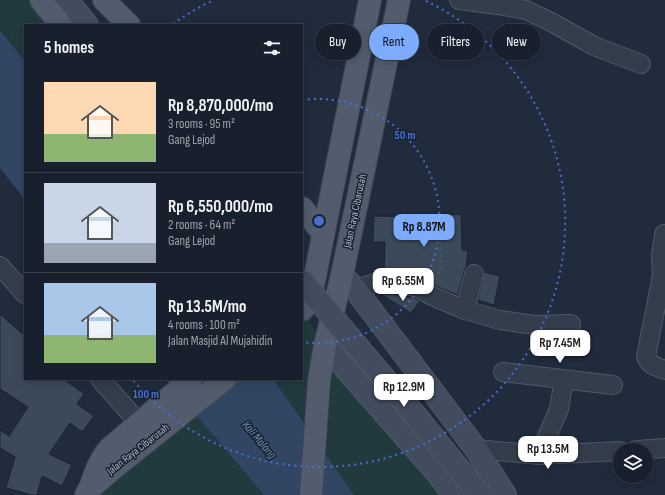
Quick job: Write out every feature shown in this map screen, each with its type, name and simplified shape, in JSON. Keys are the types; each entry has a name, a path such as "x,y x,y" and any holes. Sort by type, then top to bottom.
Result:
{"main road":[{"path":"41,0 60,24"},
{"path":"68,0 86,24"},
{"path":"104,0 128,24"},
{"path":"303,309 307,304 314,281 370,0"},
{"name":"Jalan Raya Cibarusah","path":"311,495 319,381 324,345 349,282 399,0"},
{"path":"303,210 321,243 315,262 303,279"},
{"path":"303,281 480,495"},
{"path":"349,282 476,449 505,495"},
{"path":"324,345 439,475 454,495"},
{"name":"Jalan Raya Cibarusah","path":"88,492 98,465 104,455 190,380"},
{"name":"Jalan Raya Cibarusah","path":"88,492 224,380"},
{"path":"439,475 476,449"}],"street":[{"path":"459,0 526,10 594,46 641,64"},
{"path":"664,234 661,256 662,276 646,356 647,360 654,366 665,370"},
{"path":"0,266 24,293"},
{"path":"465,310 474,274"},
{"path":"349,282 394,283 419,288 430,295 465,310 500,320 534,325 571,324"},
{"path":"503,372 613,385"},
{"path":"539,455 559,410 564,379"},
{"path":"101,380 139,423"},
{"path":"653,449 665,448"},
{"path":"476,449 539,455 613,451"}],"path":[{"path":"430,295 441,269 442,214"}],"green space":[{"path":"0,0 42,0 61,24 24,24 24,59 0,29"},
{"path":"303,312 325,345 454,495 354,495 316,441 311,495 86,495 190,380 303,380"}],"water":[{"path":"0,30 24,60 24,199 0,168"},
{"name":"Kali Malang","path":"167,380 274,380 354,495 264,495"}],"building":[{"path":"435,215 461,215 462,250 468,251 466,267 458,295 435,286 421,278 384,272 385,242 373,242 374,216 434,217"},
{"path":"484,272 500,276 494,305 478,300"},
{"path":"393,294 415,298 420,301 411,313 382,295"},
{"path":"0,314 24,335 24,380 65,380 84,394 77,404 94,416 82,432 70,423 49,454 72,465 62,486 42,476 37,495 6,488 15,457 0,448 0,430 9,436 28,407 0,389"}]}
